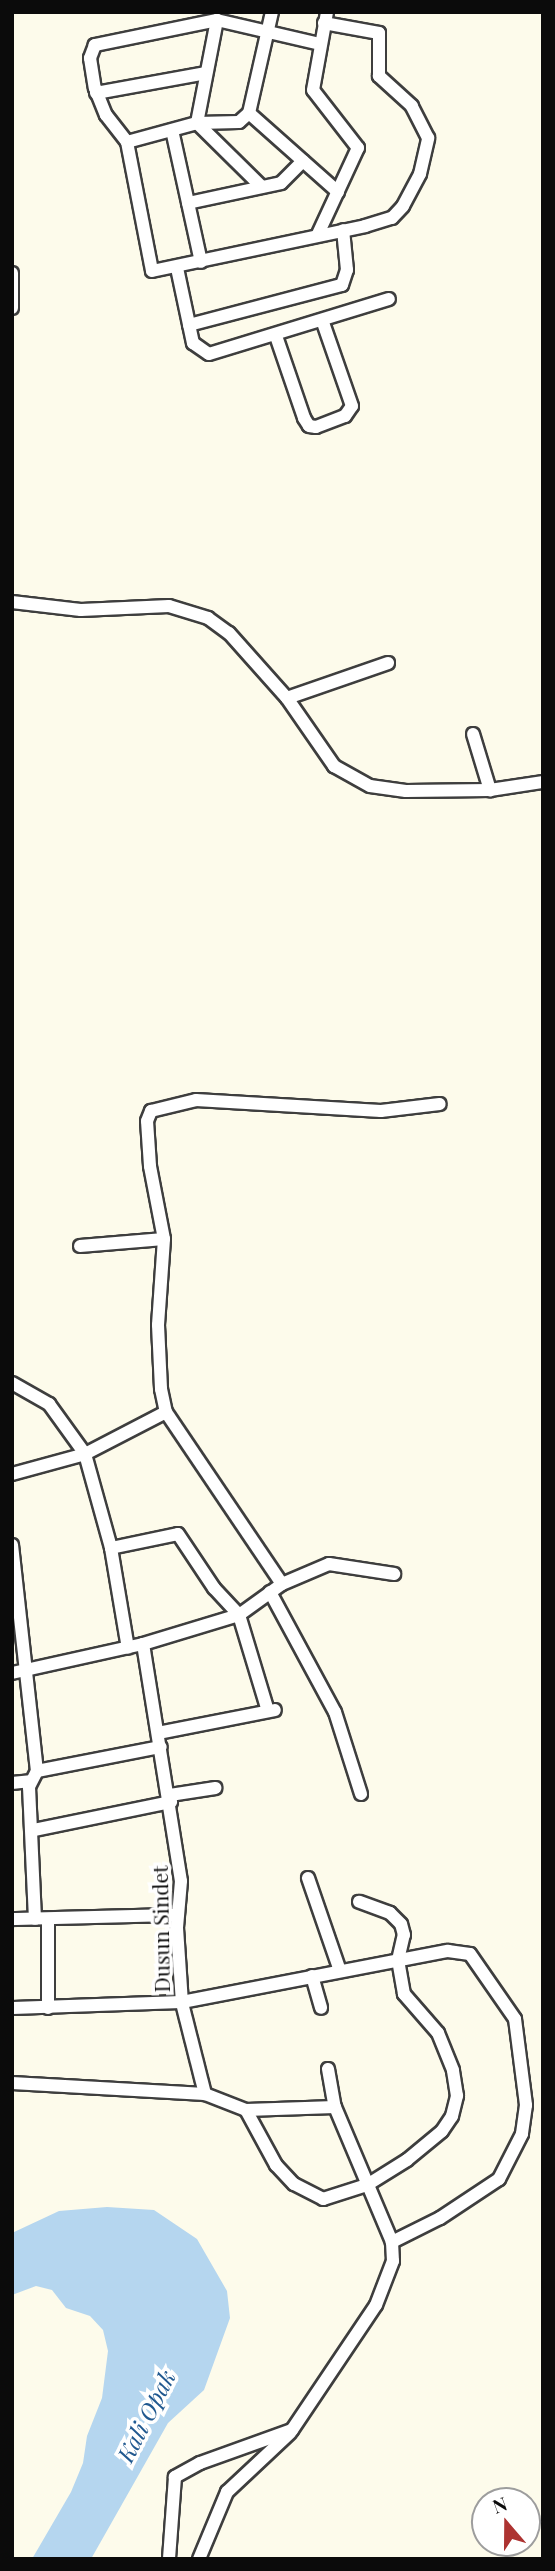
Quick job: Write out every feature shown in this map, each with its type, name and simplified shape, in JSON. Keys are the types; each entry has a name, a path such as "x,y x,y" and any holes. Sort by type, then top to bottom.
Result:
{"street":[{"path":"127,142 197,123 232,125 249,113 270,31 272,12"},
{"path":"197,123 206,73 224,18"},
{"path":"318,234 358,148 314,94 326,18 379,33 379,76 412,106 428,138 421,174 403,206 386,220 177,268 152,271 127,142 96,93 90,58 95,44 224,18 320,44"},
{"path":"96,93 206,73"},
{"path":"249,113 338,192"},
{"path":"197,123 262,187"},
{"path":"172,130 201,262"},
{"path":"188,203 286,180 303,161"},
{"path":"190,325 342,285 347,270 343,230"},
{"path":"177,268 195,347 209,354 276,336 389,299"},
{"path":"12,273 12,308"},
{"path":"276,336 304,418 309,426 316,427 345,416 352,406 322,320"},
{"path":"12,603 81,610 169,606 208,618 229,633 287,698 324,754 347,775 387,790 490,790 543,782"},
{"path":"287,698 388,663"},
{"path":"473,734 490,790"},
{"path":"282,1584 166,1412 161,1389 158,1325 166,1260 150,1166 147,1121 151,1111 196,1100 382,1111 440,1104"},
{"path":"80,1246 164,1239"},
{"path":"12,1383 49,1404 85,1454 111,1548 128,1648"},
{"path":"12,1474 85,1454 166,1412"},
{"path":"111,1548 178,1534 214,1588 239,1615 272,1710 159,1732"},
{"path":"12,1545 29,1671 35,1919"},
{"path":"12,1674 128,1648 239,1615 282,1584 340,1563 394,1574"},
{"path":"270,1592 335,1712 361,1794"},
{"name":"Dusun Sindet","path":"143,1644 170,1798 181,1881 177,1916 182,2002 205,2094"},
{"path":"12,1783 161,1747"},
{"path":"34,1830 215,1788"},
{"path":"308,1878 340,1971"},
{"path":"246,2110 271,2157 294,2184 323,2199 367,2185 442,2131 456,2107 453,2070 438,2033 404,1994 398,1961 404,1935 401,1924 390,1913 359,1902"},
{"path":"12,1919 177,1916"},
{"path":"48,1919 48,2008"},
{"path":"12,2008 182,2002 448,1951 470,1954 515,2018 526,2105 517,2152 499,2179 440,2218 393,2242"},
{"path":"312,1976 321,2008"},
{"path":"199,2559 227,2492 292,2430 385,2288 393,2261 393,2242 335,2107 328,2069"},
{"path":"12,2083 205,2094 246,2110 335,2107"},
{"path":"169,2559 175,2477 200,2463 292,2430"}],"water":[{"name":"Kali Opak","path":"107,2207 154,2210 197,2239 227,2291 230,2318 204,2390 168,2423 91,2559 32,2559 71,2492 83,2463 87,2436 102,2398 108,2351 103,2330 90,2316 66,2308 52,2290 36,2286 12,2295 12,2233 59,2211"}]}
